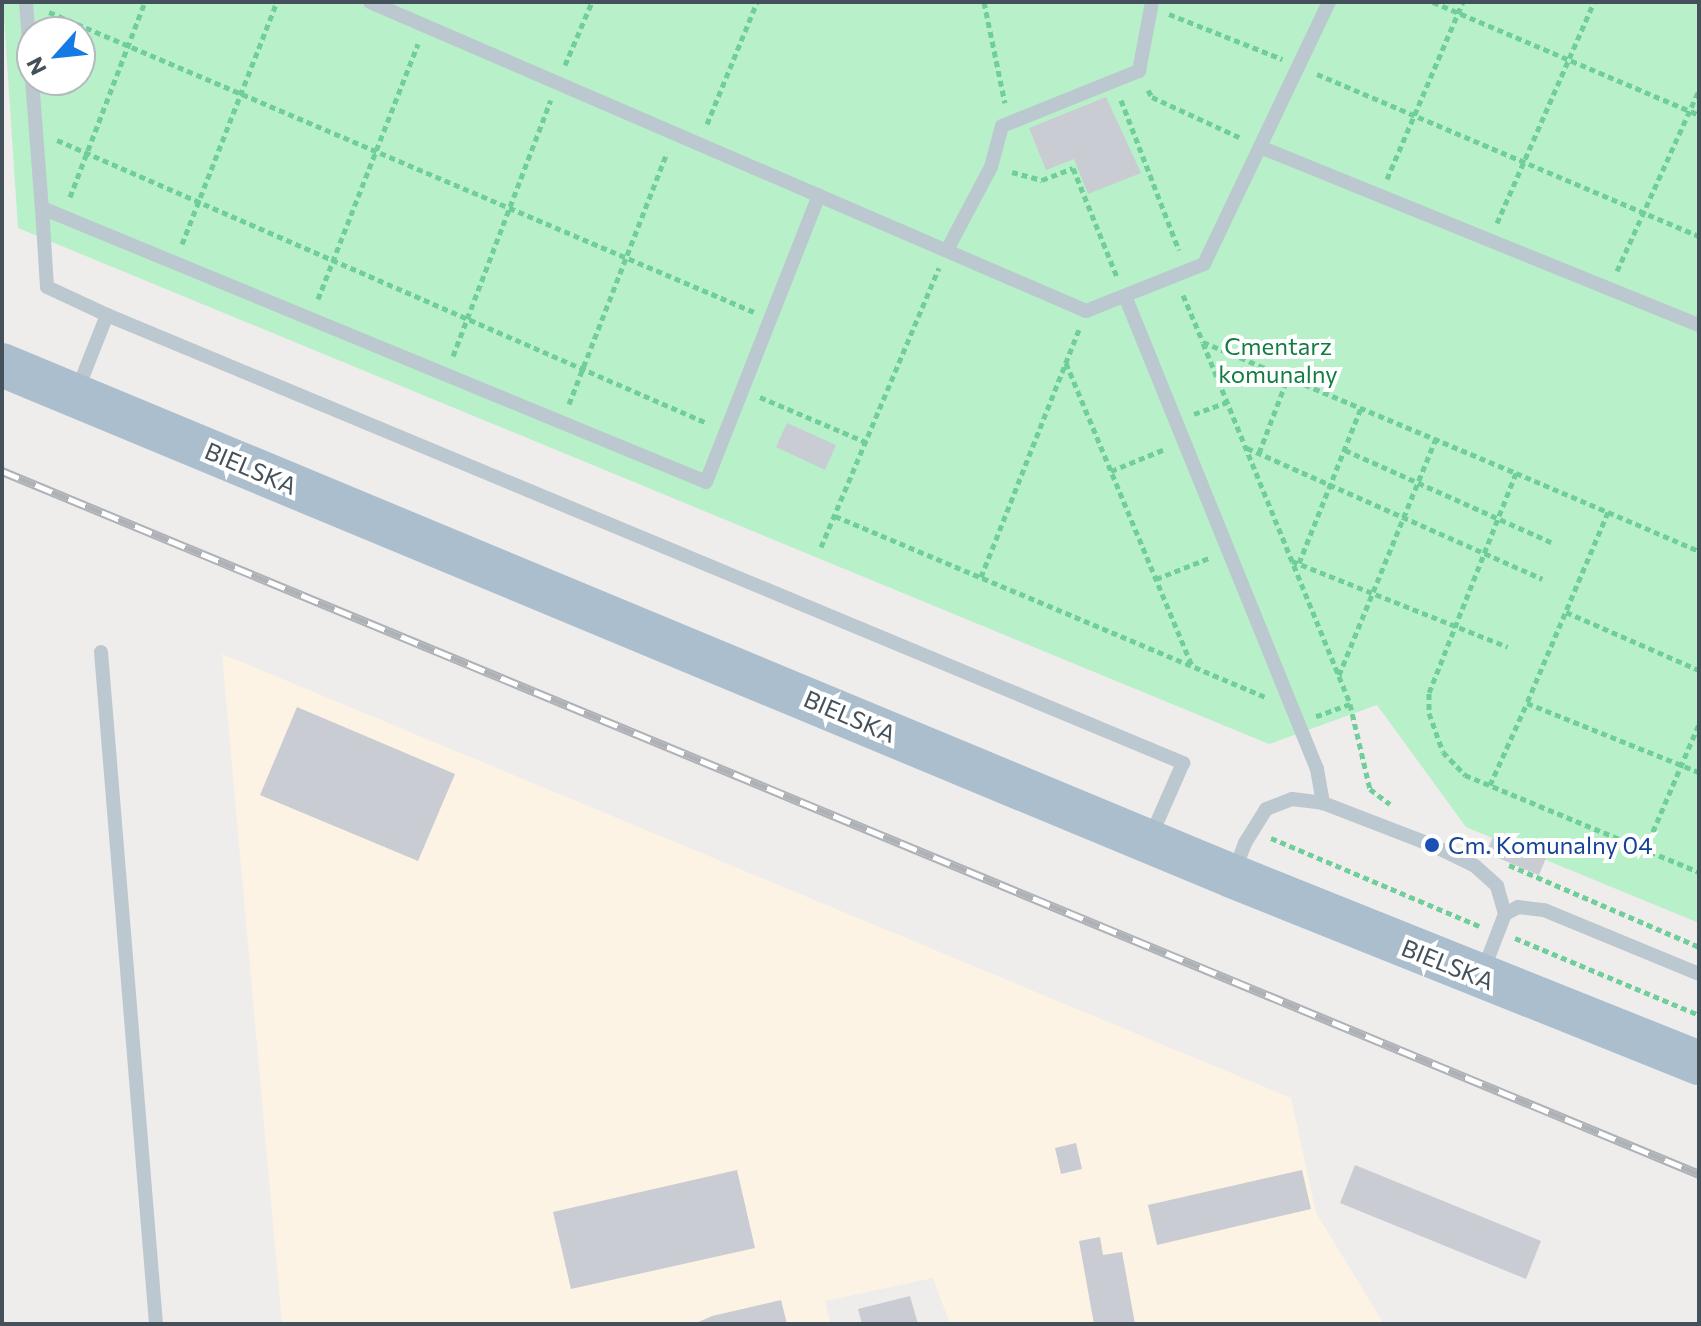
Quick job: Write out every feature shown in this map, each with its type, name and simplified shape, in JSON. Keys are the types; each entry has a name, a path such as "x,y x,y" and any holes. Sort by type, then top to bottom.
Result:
{"main road":[{"name":"BIELSKA","path":"2,365 1232,876 1699,1063"}],"lane":[{"path":"26,2 47,287 107,315 1183,763 1150,840"},
{"path":"370,2 1086,311 1204,264 1329,2"},
{"path":"947,250 991,167 1002,126 1139,71 1152,4"},
{"path":"1260,147 1610,286 1699,325"},
{"path":"42,208 706,482 819,195"},
{"path":"1125,296 1317,769 1323,803"},
{"path":"76,395 107,315"},
{"path":"101,652 156,1324"},
{"path":"1232,876 1252,829 1266,809 1292,799 1323,803 1475,866 1497,886 1505,914 1481,977"},
{"path":"1505,914 1518,907 1544,910 1699,974"}],"path":[{"path":"26,2 771,319"},
{"path":"62,217 145,2"},
{"path":"174,264 277,2"},
{"path":"446,376 592,2"},
{"path":"699,144 757,2"},
{"path":"984,2 1005,102 1002,126"},
{"path":"1433,2 1699,115"},
{"path":"1381,195 1463,2"},
{"path":"1490,238 1594,2"},
{"path":"1152,4 1699,236"},
{"path":"309,320 425,26"},
{"path":"1139,71 1152,97 1260,147"},
{"path":"1114,81 1180,247 1176,275 1350,704 1370,789 1400,810"},
{"path":"1610,286 1699,90"},
{"path":"36,131 727,432"},
{"path":"561,423 674,133"},
{"path":"991,167 1042,180 1073,168 1125,296"},
{"path":"821,547 947,250"},
{"path":"981,577 1086,311"},
{"path":"1203,342 1699,551"},
{"path":"1066,363 1192,666"},
{"path":"1259,453 1288,377"},
{"path":"744,390 866,442"},
{"path":"1176,421 1227,402"},
{"path":"1296,571 1361,408"},
{"path":"1339,676 1436,439"},
{"path":"1111,471 1184,441"},
{"path":"1246,448 1542,579"},
{"path":"1345,450 1551,542"},
{"path":"1516,473 1429,693 1429,713 1454,767 1699,872"},
{"path":"1490,785 1608,512"},
{"path":"835,516 1270,699 1286,695"},
{"path":"1156,579 1228,551"},
{"path":"1292,560 1508,647"},
{"path":"1566,612 1699,670"},
{"path":"1527,703 1699,772"},
{"path":"1298,724 1350,704"},
{"path":"1645,850 1699,724"},
{"path":"1252,829 1699,1015"},
{"path":"1502,862 1699,947"}],"shaded area":[{"path":"222,654 1291,1098 1316,1213 1384,1324 950,1324 933,1278 825,1301 831,1324 282,1324"}],"green space":[{"name":"Cmentarz komunalny","path":"3,2 1699,2 1699,923 1466,827 1377,705 1269,744 18,228"}],"building":[{"path":"1106,97 1141,173 1088,194 1074,159 1046,170 1029,128"},
{"path":"787,423 836,445 825,470 776,447"},
{"path":"297,707 455,774 418,861 260,795"},
{"path":"1493,837 1546,858 1539,875 1486,853"},
{"path":"1076,1143 1082,1169 1061,1174 1055,1148"},
{"path":"1355,1165 1541,1241 1526,1279 1340,1203"},
{"path":"737,1170 755,1248 571,1289 553,1212"},
{"path":"1302,1170 1311,1209 1157,1245 1148,1205"},
{"path":"1100,1237 1103,1255 1122,1252 1135,1324 1094,1324 1079,1241"},
{"path":"910,1296 918,1324 862,1324 858,1309"},
{"path":"781,1300 787,1324 694,1324 712,1316"}],"railway":[{"path":"2,471 1699,1174"}],"place":[{"name":"Cm. Komunalny 04","path":"1432,845"}]}
